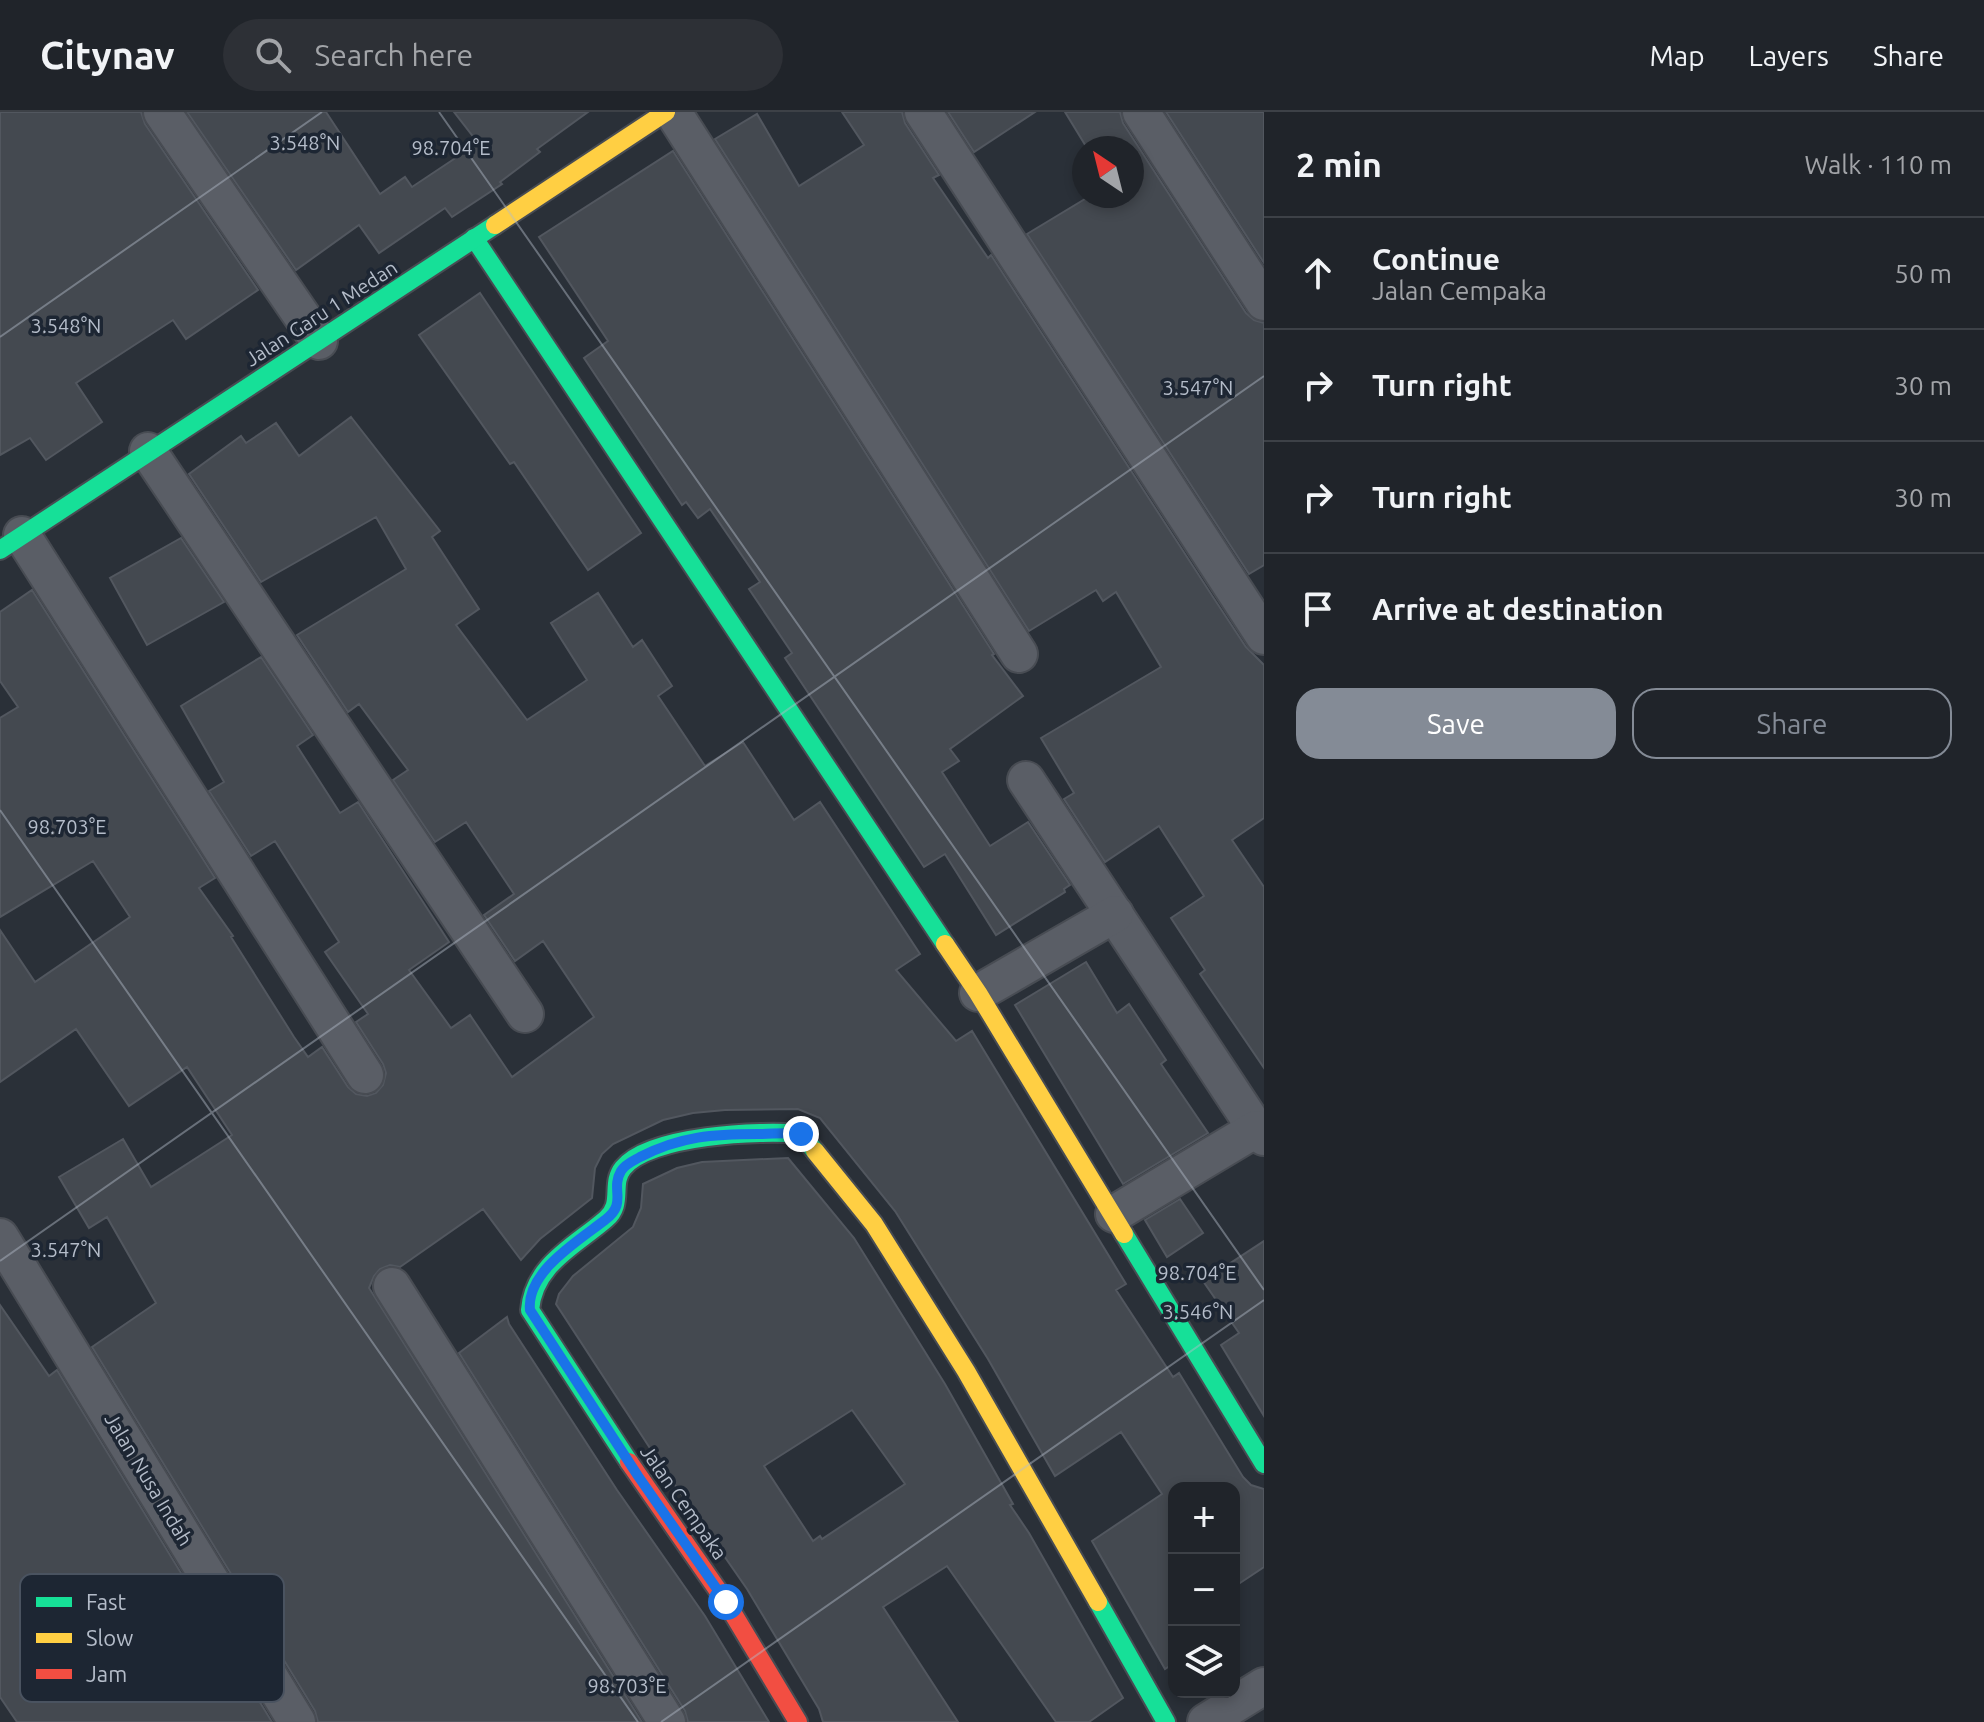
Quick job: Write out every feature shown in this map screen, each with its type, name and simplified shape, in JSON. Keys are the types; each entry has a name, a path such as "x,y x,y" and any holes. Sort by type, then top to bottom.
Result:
{"street":[{"path":"162,112 319,341"},
{"name":"Jalan Garu 1 Medan","path":"11,543 666,112"},
{"path":"673,112 1019,654"},
{"path":"923,112 1253,596 1264,636"},
{"path":"1141,112 1264,302"},
{"path":"474,238 978,993 1264,1464"},
{"path":"148,451 525,1014"},
{"path":"11,543 365,1075"},
{"path":"1026,780 1260,1133 1114,1214"},
{"path":"978,993 1115,914"},
{"name":"Jalan Cempaka","path":"798,1722 726,1602 638,1476 530,1310 529,1299 538,1277 610,1216 618,1205 617,1182 628,1163 665,1144 713,1134 801,1134 874,1224 966,1371 1166,1722"},
{"name":"Jalan Nusa Indah","path":"0,1237 206,1574"},
{"path":"392,1286 667,1722"},
{"path":"1206,1722 1264,1686"},
{"name":"Jalan Nusa Indah","path":"284,1701 297,1722"}],"building":[{"path":"0,112 141,112 145,124 258,290 186,339 173,320 76,383 102,422 46,460 30,438 0,455"},
{"path":"187,112 326,112 380,194 405,177 412,187 478,143 454,112 588,112 537,149 540,152 500,182 502,184 452,217 445,208 379,253 359,225 296,270"},
{"path":"842,112 902,112 905,123 939,175 933,178 988,258 991,255 1246,647 1264,665 1264,818 1232,840 1264,887 1264,1068 1200,974 1205,970 1171,918 1204,896 1159,826 1105,862 1064,799 1074,793 1041,738 1161,667 1116,592 1103,601 1096,590 1029,631 715,139 757,114 799,186 864,145"},
{"path":"948,112 1035,112 974,152"},
{"path":"1065,112 1120,112 1131,136 1080,136"},
{"path":"1166,112 1264,112 1264,263"},
{"path":"673,151 992,655 1023,696 950,749 959,761 942,772 990,846 1028,822 1070,885 1064,889 1065,892 996,935 945,854 924,867 785,658 792,653 749,589 760,582 710,509 698,518 686,502 682,505 584,358 608,341 539,237"},
{"path":"1144,155 1246,313 1264,323 1264,565 1249,574 1027,234 1072,207 1144,208"},
{"path":"480,293 641,533 588,570 514,462 510,464 419,335"},
{"path":"351,417 440,531 432,537 479,609 456,625 527,720 587,680 551,623 598,593 633,647 642,640 672,686 658,696 705,766 743,742 794,820 820,802 920,954 896,970 956,1041 972,1031 1126,1284 1116,1290 1173,1377 1179,1373 1243,1477 1251,1485 1264,1489 1264,1567 1240,1583 1240,1482 1168,1482 1168,1667 1165,1669 1092,1541 1162,1494 1121,1432 1055,1476 988,1359 895,1211 820,1118 798,1109 725,1110 663,1120 613,1144 602,1154 595,1168 592,1198 540,1239 521,1260 483,1209 400,1267 390,1265 380,1269 369,1288 642,1722 318,1722 315,1711 284,1660 284,1574 231,1574 92,1347 156,1303 107,1217 89,1228 59,1177 123,1139 151,1187 232,1135 187,1067 129,1106 76,1029 0,1082 0,930 35,982 130,917 93,861 0,917 0,718 18,707 0,681 0,612 32,590 215,878 199,888 233,936 294,1037 308,1057 322,1047 356,1094 367,1096 376,1093 383,1085 386,1073 356,1022 368,1014 325,952 339,942 275,841 251,856 209,791 224,782 181,706 261,657 313,735 297,746 340,813 358,802 449,942 409,970 451,1028 470,1015 512,1077 594,1017 543,941 515,961 484,915 514,894 466,822 435,842 393,780 408,770 359,704 348,712 297,635 406,569 376,517 261,582 189,474 241,436 246,443 276,423 299,456"},
{"path":"181,538 224,602 147,645 110,578"},
{"path":"1086,962 1117,1013 1129,1004 1166,1060 1161,1064 1208,1133 1123,1184 1015,1005"},
{"path":"788,1158 854,1238 945,1384 1013,1504 1010,1505 1123,1698 1089,1722 1056,1722 947,1566 883,1607 958,1722 823,1722 819,1709 747,1589 556,1304 559,1294 573,1276 633,1227 641,1208 643,1184 677,1168 702,1162","holes":["852,1410 905,1484 822,1539 820,1536 813,1541 764,1466"]},
{"path":"1180,1199 1203,1233 1167,1257 1145,1220"},
{"path":"1264,1241 1264,1416 1221,1345 1239,1333 1203,1281"},
{"path":"0,1305 49,1376 57,1370 182,1574 20,1574 20,1702 260,1702 272,1722 17,1722 0,1697"},
{"path":"507,1317 617,1490 705,1616 769,1722 688,1722 685,1711 459,1353"}],"traffic: fast":[{"path":"0,550 495,225"},
{"path":"474,238 945,944"},
{"path":"629,1462 530,1310 539,1280 558,1257 611,1213 619,1174 636,1157 680,1142 760,1133 801,1134 815,1151"},
{"path":"1124,1234 1264,1464"},
{"path":"1098,1602 1166,1722"}],"traffic: slow":[{"path":"495,225 666,112"},
{"path":"945,944 1124,1234"},
{"path":"815,1151 874,1224 966,1371 1098,1602"}],"traffic: jam":[{"path":"629,1462 726,1602 798,1722"}],"route":[{"path":"726,1602 638,1476 530,1310 529,1299 538,1277 610,1216 618,1205 617,1182 628,1163 665,1144 713,1134 801,1134"}]}
